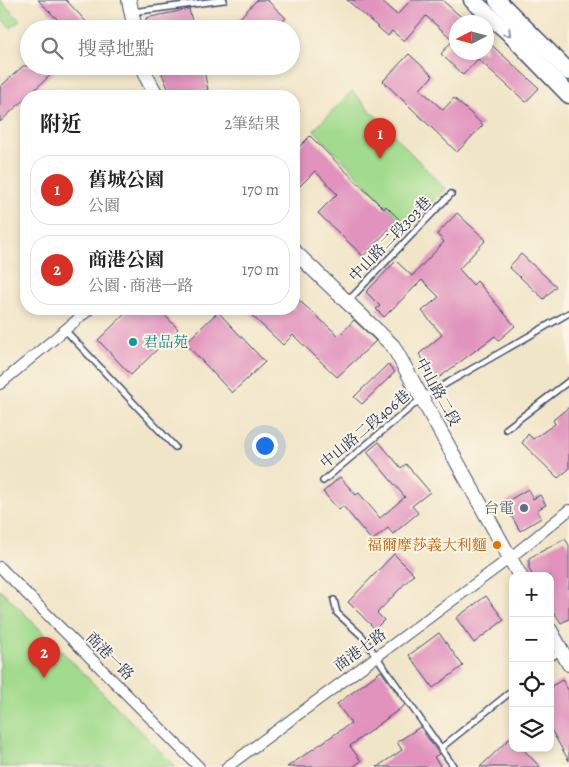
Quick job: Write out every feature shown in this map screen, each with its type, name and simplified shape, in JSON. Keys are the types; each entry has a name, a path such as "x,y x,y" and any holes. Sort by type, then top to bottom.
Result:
{"main road":[{"path":"472,0 508,32 569,95"},
{"path":"497,0 569,72"},
{"path":"130,6 134,20"},
{"path":"146,75 154,90"},
{"name":"中山路二段","path":"300,258 393,346 423,396 518,572"},
{"path":"556,654 569,664"}],"street":[{"path":"0,384 82,315"},
{"name":"商港七路","path":"227,767 510,558 569,510"},
{"name":"商港一路","path":"0,567 199,767"}],"lane":[{"path":"130,6 224,0"},
{"name":"中山路二段303巷","path":"347,302 451,194"},
{"name":"中山路二段406巷","path":"324,481 423,396 569,313"},
{"path":"65,329 176,446"},
{"path":"506,428 569,381"},
{"path":"334,600 337,613 362,636 425,724 452,766"},
{"path":"441,748 509,693"}],"green space":[{"path":"0,0 20,20 11,28 0,17"},
{"path":"352,91 445,189 407,227 314,130"},
{"path":"0,589 176,767 0,767"}],"building":[{"path":"38,0 66,0 85,20 58,20"},
{"path":"257,0 267,0 286,18 284,20 238,20"},
{"path":"347,0 380,0 397,15 411,0 442,0 459,15 449,15 449,36 426,16 404,41 392,31 388,36"},
{"path":"189,9 192,20 146,20 146,18"},
{"path":"449,45 449,60 477,60 463,75 441,54"},
{"path":"494,47 539,88 526,102 479,60 494,60"},
{"path":"409,54 433,76 420,89 443,110 454,98 483,125 457,152 383,81"},
{"path":"20,69 20,75 50,75 34,90 20,90 20,103 0,122 0,87"},
{"path":"163,75 205,75 208,90 169,90"},
{"path":"310,136 384,209 386,206 399,219 363,256 318,213 337,194 315,171 300,186 300,146"},
{"path":"457,213 486,240 459,269 473,285 477,281 515,326 499,340 495,336 437,379 419,354 442,335 422,311 439,297 422,280 384,317 376,309 380,306 366,292 396,261 412,276 444,242 437,234"},
{"path":"521,254 556,286 544,299 509,267"},
{"path":"300,301 339,336 354,320 376,341 337,377 293,335 283,345 251,315 300,315"},
{"name":"君品苑","path":"124,315 165,315 178,329 131,375 98,340"},
{"path":"215,315 221,315 265,362 232,393 185,343"},
{"path":"388,364 395,372 362,404 354,397"},
{"path":"569,407 569,469 558,478 522,443 528,434 533,439 555,424 553,420"},
{"path":"379,442 401,468 406,464 430,492 412,506 418,513 393,534 388,528 372,541 343,506 339,510 323,492 340,477 356,495 359,493 380,518 405,497 367,452"},
{"name":"台電","path":"528,489 533,499 540,495 546,505 537,510 541,518 520,531 504,503"},
{"path":"565,539 569,545 569,619 561,623 554,612 554,572 531,572 529,558"},
{"path":"394,554 414,574 377,613 384,620 375,629 348,602"},
{"path":"486,596 504,620 474,643 456,618"},
{"path":"439,633 463,666 433,688 409,655"},
{"path":"381,671 405,705 350,746 361,761 353,767 287,767 351,723 337,704"},
{"path":"562,680 569,691 569,761 554,735 554,685"},
{"path":"420,727 439,754 434,757 441,767 377,767 402,750 397,742"},
{"path":"509,739 509,752 526,752 540,767 480,767"}],"place":[{"name":"舊城公園","path":"380,159"},
{"name":"君品苑","path":"133,342"},
{"name":"台電","path":"524,508"},
{"name":"福爾摩莎義大利麵","path":"497,545"},
{"name":"商港公園","path":"44,678"}]}
